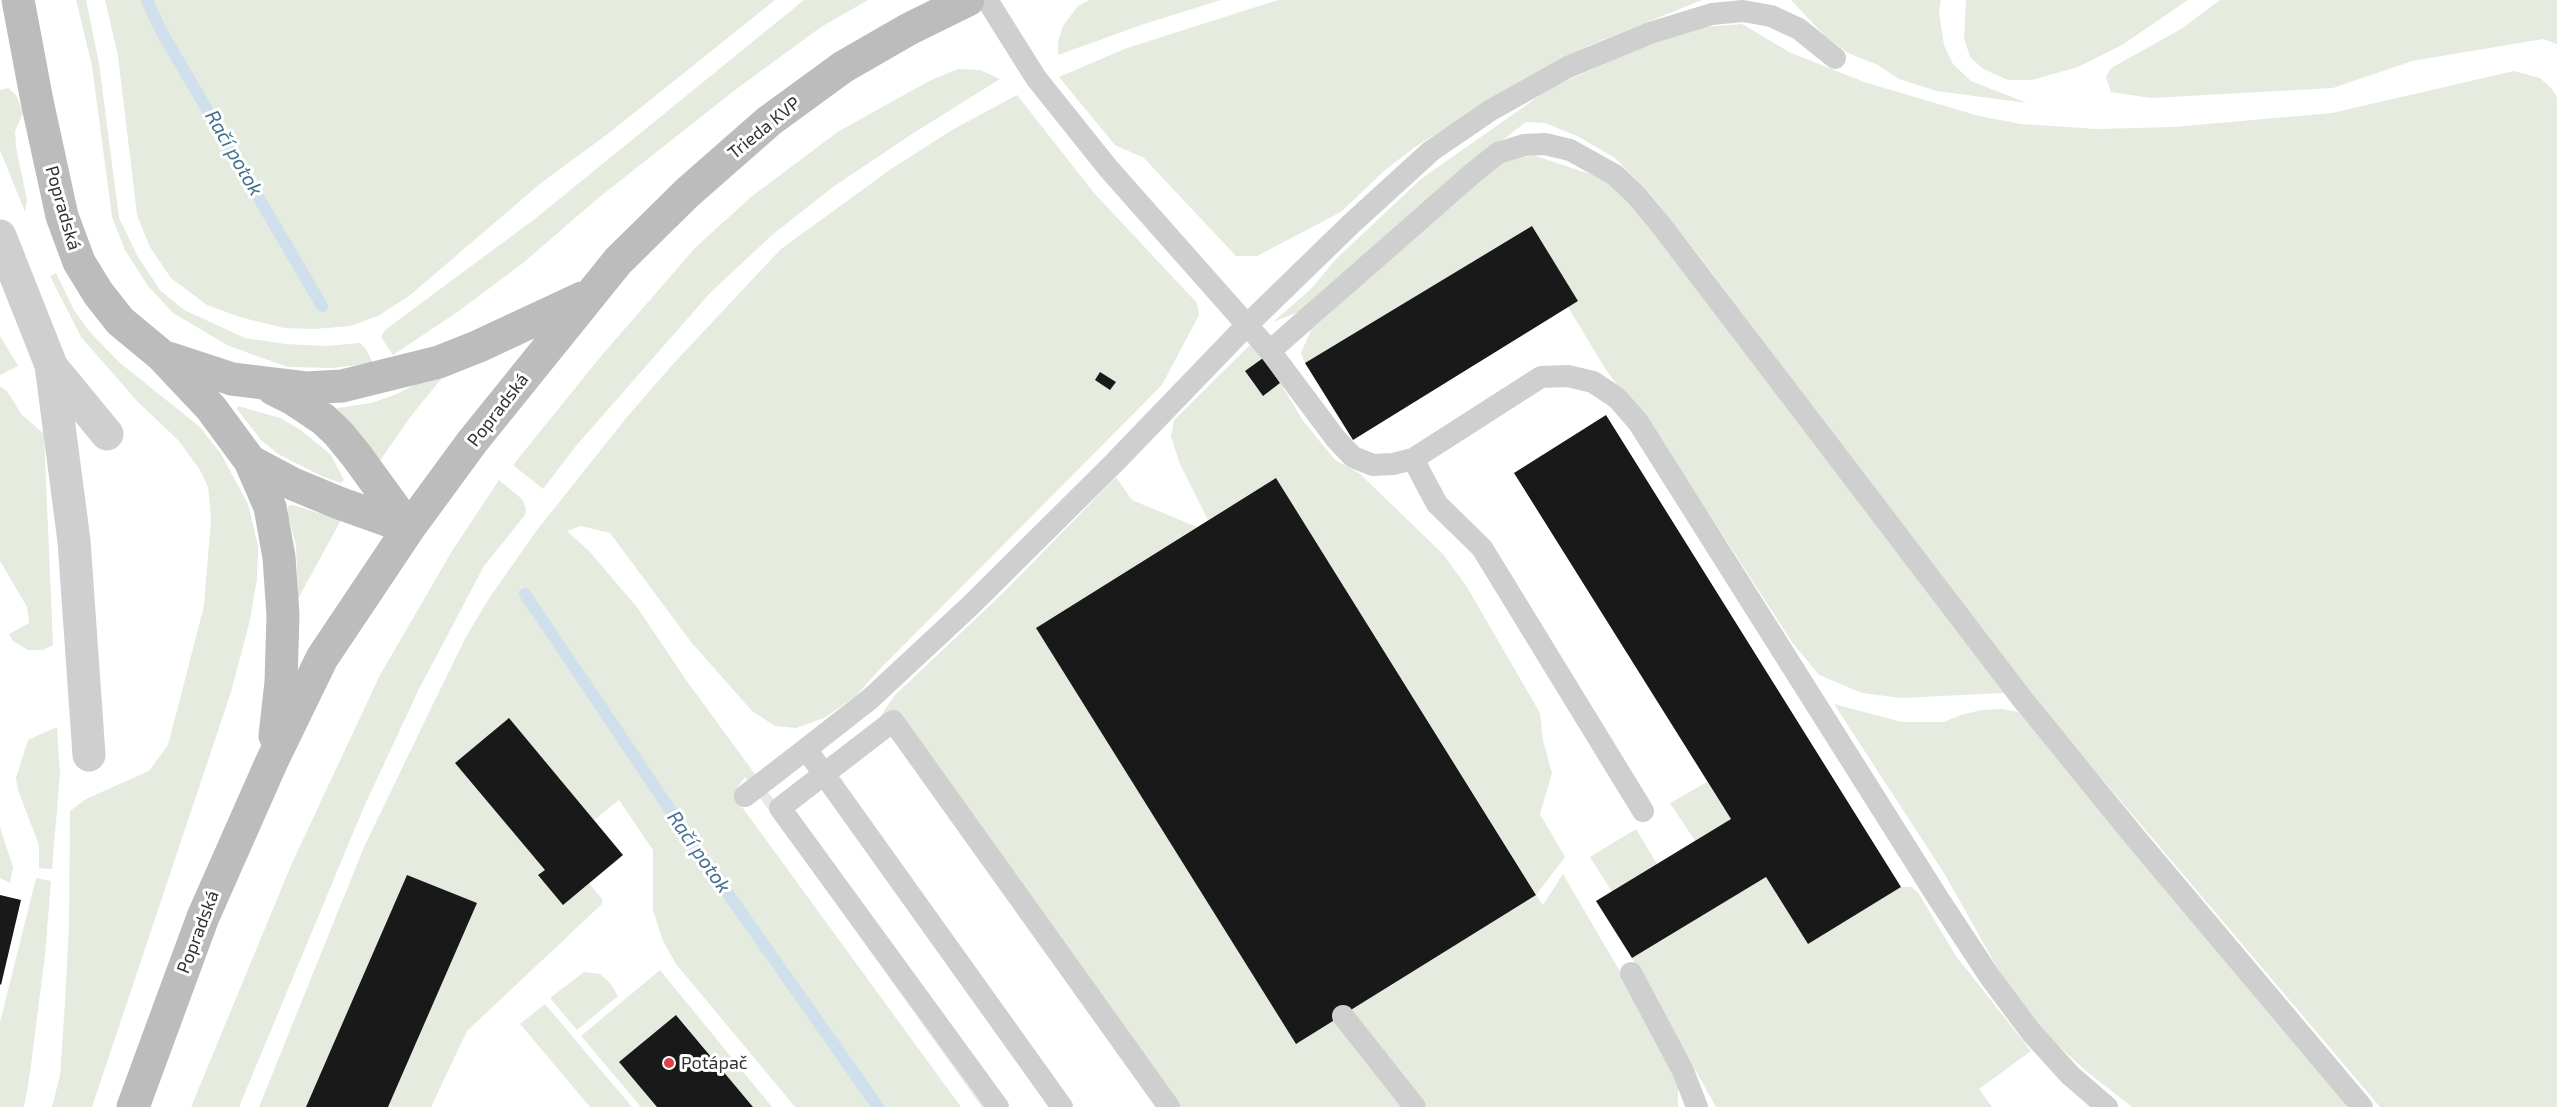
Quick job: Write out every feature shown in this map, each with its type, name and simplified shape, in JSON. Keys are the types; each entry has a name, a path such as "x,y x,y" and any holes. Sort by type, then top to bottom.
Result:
{"street":[{"name":"Popradská","path":"18,0 39,113 62,216 87,277 110,309 133,333 161,355 211,408 250,461 270,507 279,557 283,615 281,682 272,761"},
{"name":"Trieda KVP","path":"589,294 618,261 687,193 769,121 843,67 909,29 968,0"},
{"path":"0,236 10,289 51,365 107,434"},
{"name":"Popradská","path":"133,1107 202,917 272,761 322,658 409,528 472,442 589,294"},
{"path":"161,355 232,379 306,388 342,386 439,362 479,346 589,294"},
{"path":"51,365 74,541 89,755"},
{"path":"261,383 293,399 323,419 338,433 356,454 409,528"},
{"name":"Popradská","path":"250,461 293,484 409,528"}],"lane":[{"path":"987,0 1036,78 1108,168 1270,351 1336,439 1353,457 1373,465 1413,459 1541,377 1568,376 1593,382 1617,398 1638,422 1938,898 1990,976 2031,1032 2070,1075 2107,1107"},
{"path":"745,796 870,699 970,606 1116,461 1247,325 1431,151 1491,110 1568,67 1650,33 1713,14 1743,11 1771,16 1799,29 1835,58"},
{"path":"1270,351 1498,153 1524,145 1545,144 1570,150 1615,175 1637,196 1661,225 2023,700 2362,1107"},
{"path":"1413,459 1437,504 1482,548 1643,811"},
{"path":"998,1107 780,808 893,721 1169,1107"},
{"path":"806,749 1062,1107"},
{"path":"1631,973 1683,1071 1697,1107"},
{"path":"1343,1016 1415,1107"}],"shaded area":[{"path":"76,0 86,0 99,63 119,218 137,255 160,290 184,310 245,338 285,344 326,346 360,343 373,363 332,368 288,367 227,345 173,313 148,286 125,250 112,217 92,66"},
{"path":"105,0 775,0 609,133 541,183 409,296 378,316 350,326 314,329 284,328 243,318 207,305 171,278 150,247 137,215 118,56"},
{"path":"804,0 868,0 821,27 735,90 597,199 523,263 459,311 393,355 381,337 385,330 536,218"},
{"path":"1090,0 1221,0 1144,24 1058,55 1058,41 1063,26 1078,6"},
{"path":"1278,0 1702,0 1588,46 1487,102 1415,147 1384,171 1341,212 1257,256 1236,256 1144,158 1115,145 1059,77 1127,48"},
{"path":"1791,0 1941,0 1939,12 1944,45 1953,64 1971,81 2027,103 1937,91 1899,79 1878,65 1848,53 1824,35"},
{"path":"1966,0 2188,0 2122,45 2078,67 2032,80 2008,80 1983,69 1970,57 1964,38"},
{"path":"2220,0 2557,0 2557,44 2543,39 2412,61 2333,88 2151,98 2111,92 2106,77 2111,68 2181,29"},
{"path":"1742,24 1789,52 1864,82 1979,116 2021,124 2097,129 2173,127 2332,113 2514,71 2540,78 2552,89 2557,97 2557,1107 2380,1107 2027,690 1700,257 1649,192 1615,158 1579,137 1545,123 1526,122 1457,175 1301,311 1273,322 1311,289 1336,259 1421,179 1552,87 1657,41 1704,27"},
{"path":"958,69 980,70 1000,79 833,187 772,235 710,293 576,446 543,489 513,465 602,355 696,247 751,197 839,131 929,81"},
{"path":"8,88 16,95 23,113 15,131 27,200 25,212 0,150 0,90"},
{"path":"1017,95 1094,193 1197,303 1199,315 1162,385 878,671 856,696 824,718 796,728 775,726 752,711 691,642 610,533 581,526 567,531 589,551 637,607 686,680 999,1107 982,1107 745,777 737,788 742,807 961,1107 795,1107 676,964 663,941 653,910 653,850 619,800 594,820 509,718 456,763 589,883 602,899 602,904 467,1031 431,1107 259,1107 364,847 467,635 490,597 537,530 627,417 673,364 781,249 891,169 952,130"},
{"path":"1536,156 1593,175 1617,188 1642,214 2004,693 1901,698 1862,693 1819,675 1792,642 1678,466 1606,370 1568,307 1578,301 1532,226 1305,363 1301,353 1311,330 1491,169 1513,157"},
{"path":"56,273 74,310 89,331 120,363 200,427 221,454 248,504 258,546 257,579 250,620 231,692 92,1107 52,1107 60,1075 65,1003 69,925 70,811 86,799 149,771 168,745 204,606 211,518 208,487 200,470 179,441 138,402 81,337 50,276"},
{"path":"0,336 18,366 0,375"},
{"path":"1250,345 1263,358 1245,371 1262,395 1280,383 1304,422 1335,460 1359,473 1443,554 1467,587 1540,713 1543,740 1552,773 1540,814 1565,857 1536,895 1543,905 1563,874 1625,980 1678,1080 1678,1107 1427,1107 1351,1010 1536,894 1276,478 1208,520 1179,462 1171,436 1174,420"},
{"path":"441,371 446,373 411,416 379,462 332,409 371,403 397,394"},
{"path":"0,386 7,391 22,415 44,434 53,645 43,650 28,650 13,641 9,634 29,623 27,607 0,561"},
{"path":"238,406 280,418 301,430 331,455 344,480 341,483 324,477 278,454 261,440 237,409"},
{"path":"1116,477 1132,500 1197,527 1036,628 1296,1044 1335,1020 1406,1107 1169,1107 880,717 894,696 1005,591"},
{"path":"499,480 522,499 526,508 525,515 484,566 418,691 363,809 239,1107 191,1107 292,863 380,675 452,551"},
{"path":"293,505 341,520 298,599 296,544 288,516 288,506"},
{"path":"1834,704 1902,722 1944,722 1981,710 2002,709 2018,712 2348,1107 2132,1107 2086,1071 2047,1035 2003,978 1944,873"},
{"path":"57,727 60,774 52,869 39,868 39,845 18,790 16,778 28,740"},
{"path":"1707,782 1731,819 1695,841 1670,803"},
{"path":"0,827 13,867 10,883 0,878"},
{"path":"1636,829 1657,864 1612,892 1590,857"},
{"path":"1766,877 1808,944 1901,887 1912,887 1919,894 1956,956 2031,1051 1979,1089 1992,1107 1716,1107 1632,958"},
{"path":"36,878 51,881 45,955 29,1080 24,1107 0,1107 0,1022"},
{"path":"660,970 772,1107 753,1107 677,1015 620,1062 657,1107 641,1107 581,1036"},
{"path":"584,972 600,974 610,983 618,996 577,1030 550,998"},
{"path":"545,1004 632,1107 590,1107 520,1024"}],"building":[{"path":"1532,226 1578,301 1353,440 1305,363"},
{"path":"1263,358 1280,383 1263,396 1245,371"},
{"path":"1100,372 1116,382 1110,390 1095,380"},
{"path":"1606,415 1901,887 1808,944 1766,877 1632,958 1596,901 1731,819 1514,473"},
{"path":"1276,478 1536,895 1296,1044 1036,628"},
{"path":"509,718 623,855 563,905 538,875 545,870 455,763"},
{"path":"407,875 477,903 388,1107 306,1107"},
{"path":"0,895 21,900 1,985 0,984"},
{"path":"676,1015 753,1107 657,1107 619,1062"}],"waterway":[{"name":"Račí potok","path":"147,0 160,29 322,306"},
{"name":"Račí potok","path":"525,594 698,851 878,1107"}],"place":[{"name":"Potápač","path":"669,1063"}]}
